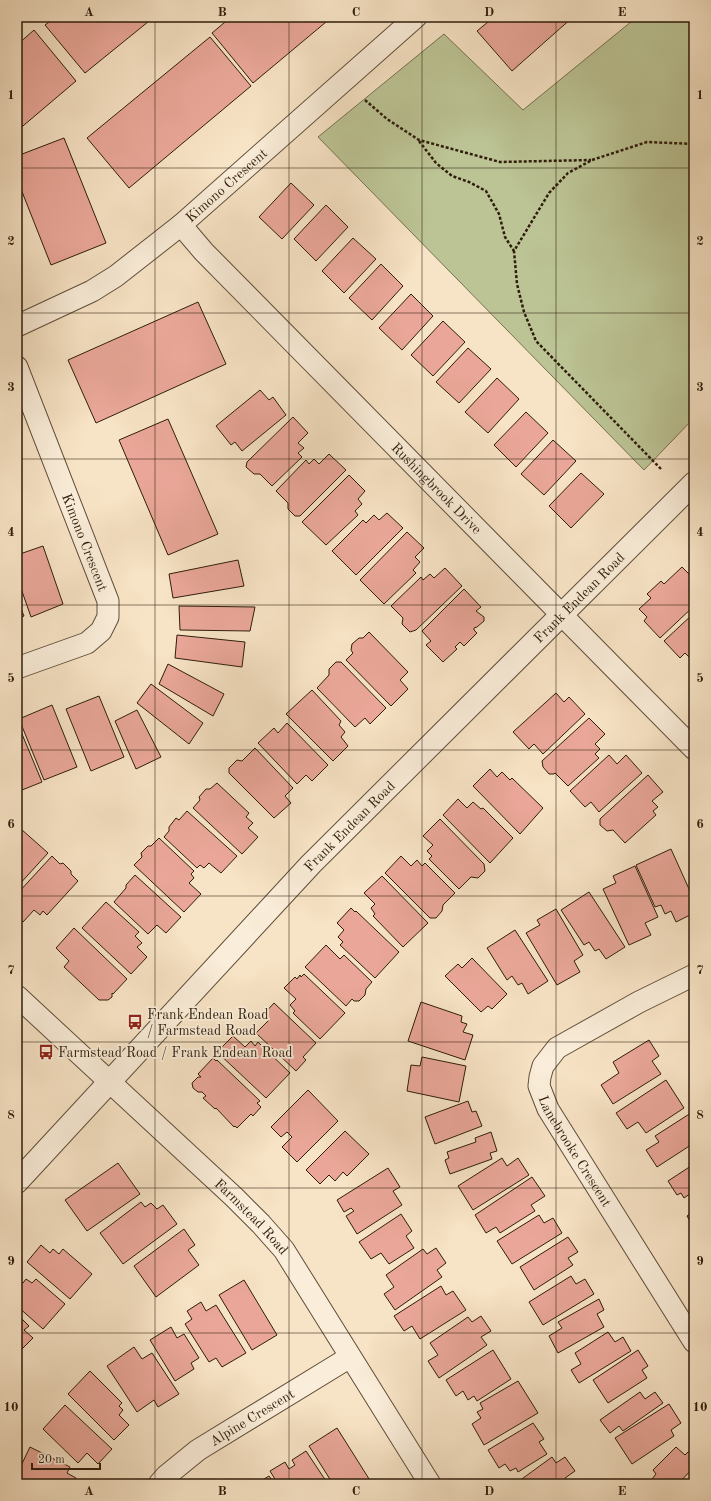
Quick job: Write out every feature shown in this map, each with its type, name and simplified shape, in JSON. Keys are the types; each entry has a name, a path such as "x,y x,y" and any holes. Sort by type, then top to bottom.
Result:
{"street":[{"name":"Kimono Crescent","path":"17,326 92,291 116,276 181,225 416,17"},
{"name":"Rushingbrook Drive","path":"181,225 204,252 694,749"},
{"name":"Kimono Crescent","path":"17,367 108,601 108,617 101,631 87,643 17,668"},
{"name":"Frank Endean Road","path":"17,1182 311,864 694,482"},
{"name":"Lanebrooke Crescent","path":"694,975 639,1002 557,1048 543,1066 539,1086 548,1109 694,1342"},
{"name":"Farmstead Road","path":"17,996 229,1192 261,1224 284,1250 430,1484"},
{"name":"Alpine Crescent","path":"159,1484 166,1476 198,1450 350,1357"}],"path":[{"path":"365,100 387,119 419,140 500,162 592,160"},
{"path":"419,140 436,163 452,176 469,182 486,191 499,214 505,237 514,251 517,284 524,312 536,341 662,469"},
{"path":"514,251 549,193 568,174 592,160 647,142 694,144"}],"green space":[{"path":"637,17 694,17 694,418 644,470 318,137 444,34 523,110"}],"building":[{"path":"56,17 154,17 85,73 45,25"},
{"path":"231,17 332,17 253,83 212,33"},
{"path":"494,17 573,17 512,71 477,31"},
{"path":"34,30 76,81 17,131 17,45"},
{"path":"210,37 251,86 129,188 87,138"},
{"path":"64,138 106,243 51,265 17,179 17,156"},
{"path":"291,183 314,205 282,239 259,217"},
{"path":"326,205 348,227 316,261 294,239"},
{"path":"353,238 376,259 344,293 322,271"},
{"path":"381,264 403,286 372,320 349,298"},
{"path":"411,294 433,316 402,350 379,328"},
{"path":"198,302 226,364 96,423 68,360"},
{"path":"443,321 465,342 433,376 411,355"},
{"path":"468,348 491,369 459,403 436,382"},
{"path":"497,378 519,399 488,433 465,412"},
{"path":"260,390 269,400 273,397 286,415 242,451 235,442 231,445 216,426"},
{"path":"526,412 548,433 516,467 494,445"},
{"path":"293,417 308,433 298,443 304,448 298,453 302,457 272,486 260,474 254,474 246,467 247,462"},
{"path":"168,419 218,534 168,555 119,440"},
{"path":"553,440 576,461 544,495 521,474"},
{"path":"329,454 346,470 300,516 295,516 288,509 288,503 276,491 306,460 309,464 314,459 319,464"},
{"path":"581,473 604,494 571,528 549,506"},
{"path":"349,475 365,491 358,499 362,504 355,511 358,515 326,545 302,522"},
{"path":"17,495 21,504 17,506"},
{"path":"387,513 403,528 356,575 332,551 363,520 366,523 374,515 379,520"},
{"path":"407,532 424,548 415,557 420,562 413,570 416,573 384,604 360,580"},
{"path":"43,546 63,604 31,617 17,577 17,555"},
{"path":"238,560 244,586 173,598 169,574"},
{"path":"682,567 694,579 694,606 660,638 644,621 647,617 639,609 651,598 647,594 661,581 664,584"},
{"path":"445,568 462,586 416,630 410,632 402,624 403,618 391,606 421,577 423,580 430,574 434,578"},
{"path":"464,589 481,607 476,611 484,617 484,621 474,628 477,633 464,646 460,642 455,647 457,649 443,662 426,645 431,641 422,631"},
{"path":"17,599 24,616 17,619"},
{"path":"179,606 255,607 250,631 180,630"},
{"path":"694,613 693,661 685,653 680,658 664,641"},
{"path":"369,632 408,672 400,680 408,689 391,706 346,660 353,653 351,650 352,644 359,638 363,638"},
{"path":"177,635 245,642 242,667 175,658"},
{"path":"336,662 341,662 386,708 370,724 365,718 355,727 317,688 329,675 329,669"},
{"path":"168,664 224,694 213,716 159,684"},
{"path":"151,684 203,723 189,744 137,703"},
{"path":"312,690 341,721 339,725 345,732 341,737 348,746 333,761 286,714"},
{"path":"556,693 564,702 569,697 585,714 543,754 534,744 529,749 513,732"},
{"path":"99,696 124,757 91,771 66,709"},
{"path":"52,705 77,767 44,780 19,719"},
{"path":"137,710 161,757 136,769 115,721"},
{"path":"589,718 605,734 595,744 600,749 595,754 599,758 568,786 555,773 549,774 543,767 542,761"},
{"path":"17,722 42,782 17,792"},
{"path":"287,723 328,765 312,781 306,775 297,784 258,743 274,728 278,733"},
{"path":"255,748 293,788 285,796 291,803 274,818 229,773 229,768 237,760 242,761"},
{"path":"609,755 617,764 626,755 642,773 599,812 591,802 585,807 570,791"},
{"path":"490,769 497,777 502,772 510,780 512,778 543,808 520,834 473,786"},
{"path":"648,775 663,792 652,801 658,807 653,811 656,815 625,843 613,830 607,831 600,825 600,819"},
{"path":"217,783 249,813 246,817 253,823 248,828 258,837 242,854 193,808 200,800 199,797 206,789 210,789"},
{"path":"458,799 467,808 473,802 481,809 483,808 513,838 490,863 443,815"},
{"path":"187,811 237,856 221,873 209,863 204,868 200,865 197,868 164,837 176,818 179,820"},
{"path":"440,819 484,864 485,871 478,878 471,877 459,889 429,859 432,856 427,851 433,845 423,836"},
{"path":"21,829 48,853 17,887 17,834"},
{"path":"159,838 194,871 191,874 194,878 189,883 201,894 184,912 134,865 142,857 141,853"},
{"path":"671,849 694,900 694,913 676,922 671,911 665,914 661,905 655,907 636,865"},
{"path":"52,856 60,864 63,863 78,881 47,915 43,911 40,915 34,910 23,922 17,916 17,894"},
{"path":"401,856 411,866 417,860 422,866 425,863 455,893 443,905 442,911 436,918 430,918 385,873"},
{"path":"635,866 658,917 645,923 651,935 629,945 603,889 616,883 613,876"},
{"path":"135,875 181,917 166,933 157,925 148,934 114,902"},
{"path":"382,876 428,923 403,947 373,916 375,914 371,908 375,904 364,893"},
{"path":"589,892 625,947 606,959 599,949 595,951 589,942 584,945 561,910"},
{"path":"106,902 139,932 135,936 142,943 137,947 147,957 131,974 82,928"},
{"path":"351,908 399,952 375,978 340,945 343,942 338,937 344,930 337,923"},
{"path":"556,909 583,955 574,961 580,972 557,985 526,933 540,925 537,920"},
{"path":"74,928 127,979 113,994 112,993 112,997 108,1000 99,1000 64,967 69,961 56,948"},
{"path":"515,930 548,981 528,994 522,983 518,985 512,976 507,980 487,948"},
{"path":"326,945 340,959 344,955 372,982 366,989 365,995 359,1001 354,1001 352,999 346,1006 305,967"},
{"path":"472,958 507,994 492,1009 488,1006 481,1012 445,976 458,964 462,968"},
{"path":"304,974 345,1013 320,1039 293,1013 295,1011 290,1005 296,999 284,988 295,977 297,979 300,975 301,977"},
{"path":"421,1002 462,1016 461,1022 467,1024 463,1032 473,1035 465,1060 408,1041"},
{"path":"274,1003 316,1043 303,1057 306,1060 296,1071 256,1033 269,1020 263,1015"},
{"path":"233,1036 245,1047 251,1041 255,1046 258,1042 290,1073 266,1098 217,1052"},
{"path":"649,1040 659,1056 652,1061 661,1074 613,1104 601,1085 619,1073 613,1062"},
{"path":"422,1057 466,1066 459,1102 407,1091 411,1065 420,1066"},
{"path":"213,1058 216,1061 217,1060 260,1101 257,1103 261,1107 253,1116 251,1114 237,1128 235,1126 234,1127 216,1108 215,1109 203,1098 206,1096 202,1092 198,1092 193,1088 192,1083 198,1077 201,1077 198,1074"},
{"path":"666,1080 684,1108 646,1133 638,1122 627,1129 616,1113"},
{"path":"308,1090 338,1121 297,1162 282,1147 292,1137 287,1132 281,1137 271,1127"},
{"path":"468,1101 472,1112 476,1111 482,1126 435,1144 425,1117"},
{"path":"694,1111 694,1143 657,1167 646,1150 659,1142 655,1136"},
{"path":"345,1131 369,1154 347,1176 343,1172 335,1181 329,1175 320,1184 306,1170"},
{"path":"491,1132 497,1151 490,1153 492,1159 450,1174 445,1160 449,1158 447,1152 476,1142 475,1138"},
{"path":"502,1158 507,1166 518,1158 529,1175 473,1210 458,1186"},
{"path":"118,1163 140,1194 87,1231 65,1200"},
{"path":"694,1164 694,1191 684,1198 681,1193 677,1195 668,1181"},
{"path":"388,1168 400,1187 393,1191 402,1205 357,1234 346,1216 354,1211 351,1208 344,1212 337,1200"},
{"path":"532,1177 545,1196 531,1205 535,1211 500,1233 496,1227 486,1233 475,1215"},
{"path":"141,1202 145,1207 151,1203 157,1209 163,1205 177,1224 123,1264 100,1233"},
{"path":"694,1211 694,1228 687,1216"},
{"path":"401,1214 412,1231 406,1236 414,1248 389,1264 381,1253 371,1259 359,1242"},
{"path":"539,1215 544,1223 553,1218 562,1233 512,1264 497,1241"},
{"path":"184,1229 195,1245 188,1250 199,1265 156,1297 134,1266"},
{"path":"568,1237 578,1252 568,1258 573,1265 534,1290 520,1267"},
{"path":"41,1245 50,1253 53,1249 59,1254 63,1249 92,1274 70,1299 27,1262"},
{"path":"436,1248 446,1263 437,1270 442,1277 395,1310 384,1294 394,1287 386,1275 423,1249 427,1254"},
{"path":"571,1276 576,1284 585,1279 594,1294 543,1325 529,1302"},
{"path":"17,1278 23,1283 26,1279 32,1283 36,1279 65,1304 43,1329 17,1306"},
{"path":"244,1280 277,1335 252,1350 219,1295"},
{"path":"441,1286 446,1295 453,1291 466,1310 420,1339 412,1326 404,1331 394,1316"},
{"path":"599,1299 604,1310 597,1314 604,1327 558,1353 549,1336 562,1328 558,1322"},
{"path":"201,1302 206,1311 216,1305 246,1353 222,1367 216,1358 209,1362 185,1324 192,1319 187,1311"},
{"path":"17,1314 29,1326 24,1330 33,1338 17,1354"},
{"path":"481,1316 491,1331 481,1337 487,1345 439,1378 428,1361 438,1355 430,1343 468,1317 472,1322"},
{"path":"171,1327 177,1338 184,1334 199,1358 191,1363 194,1369 175,1381 150,1340"},
{"path":"608,1332 615,1342 623,1337 631,1351 579,1383 571,1370 581,1364 575,1353"},
{"path":"134,1347 142,1359 152,1353 179,1394 158,1407 154,1400 137,1412 107,1366"},
{"path":"493,1350 511,1379 477,1401 474,1396 468,1400 463,1391 456,1396 446,1380"},
{"path":"638,1350 648,1366 642,1370 647,1378 608,1403 593,1380"},
{"path":"90,1371 122,1403 119,1406 123,1410 119,1415 129,1425 114,1440 68,1394"},
{"path":"518,1381 538,1413 484,1445 472,1424 481,1418 477,1412 483,1409 480,1403"},
{"path":"640,1392 645,1399 655,1392 663,1403 623,1431 619,1426 610,1433 600,1420"},
{"path":"669,1404 681,1423 671,1430 674,1436 632,1464 615,1438"},
{"path":"65,1405 112,1449 98,1464 87,1453 78,1463 43,1429"},
{"path":"533,1423 544,1439 539,1442 547,1454 518,1472 516,1468 510,1471 505,1464 499,1468 488,1450"},
{"path":"337,1428 371,1482 367,1484 333,1484 309,1446"},
{"path":"30,1447 70,1467 67,1473 76,1478 73,1484 23,1484 17,1481 17,1474"},
{"path":"676,1447 685,1455 693,1447 694,1448 694,1467 678,1484 648,1484 656,1474 653,1470"},
{"path":"306,1451 328,1484 278,1484 270,1471 285,1462 289,1469 295,1465 292,1460"},
{"path":"552,1457 556,1463 565,1457 575,1471 565,1478 570,1484 515,1484"},
{"path":"269,1476 275,1484 256,1484"}],"place":[{"name":"Frank Endean Road / Farmstead Road","path":"135,1022"},
{"name":"Farmstead Road / Frank Endean Road","path":"46,1052"}]}
